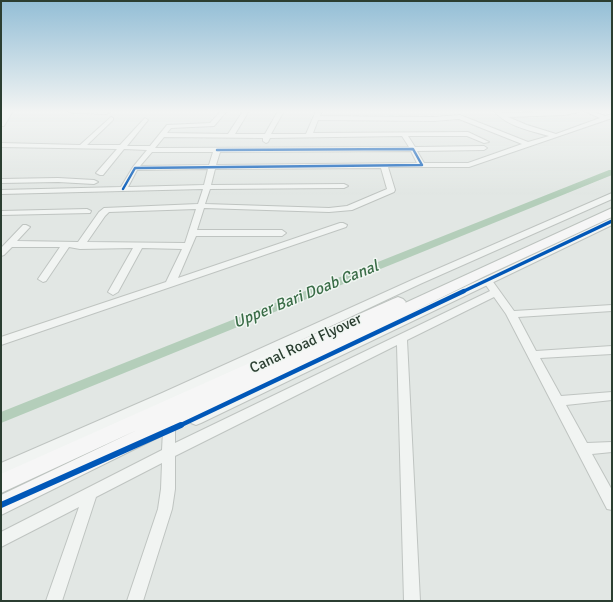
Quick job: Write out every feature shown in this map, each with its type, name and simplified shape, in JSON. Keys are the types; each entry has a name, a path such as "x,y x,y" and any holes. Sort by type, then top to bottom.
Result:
{"main road":[{"name":"Canal Road Flyover","path":"1,484 612,204"},
{"name":"Canal Road Flyover","path":"1,505 480,273 612,212"}],"street":[{"path":"81,147 89,139"},
{"path":"100,172 128,139"},
{"path":"123,189 135,168 159,139"},
{"path":"174,139 217,150 413,149 485,145 476,139"},
{"path":"1,145 151,149 211,139"},
{"path":"264,149 266,139"},
{"path":"407,139 422,165"},
{"path":"516,139 528,144"},
{"path":"135,168 469,165 545,139"},
{"path":"170,284 188,246 217,150"},
{"path":"80,246 102,214 107,210 201,206 329,210 349,208 384,195 391,190 384,166"},
{"path":"1,181 58,180 94,182"},
{"path":"1,192 207,187 344,186"},
{"path":"1,470 167,397 416,282 612,196"},
{"path":"1,213 87,211"},
{"path":"1,505 169,431 612,221"},
{"path":"1,341 343,225"},
{"path":"1,253 26,228"},
{"path":"192,232 282,234"},
{"path":"10,244 80,246 188,246"},
{"path":"43,279 66,245"},
{"path":"113,292 139,246"},
{"path":"488,281 511,314 612,504"},
{"path":"1,540 170,452 496,292"},
{"path":"511,314 612,308"},
{"path":"402,339 412,601"},
{"path":"532,355 612,350"},
{"path":"557,401 612,396"},
{"path":"135,601 165,509 168,489 170,452 169,431"},
{"path":"582,449 612,447"},
{"path":"54,601 91,492"}],"waterway":[{"name":"Upper Bari Doab Canal","path":"1,418 612,172"}],"cycle path":[{"path":"123,189 135,168 422,165 413,149 217,150"},
{"path":"1,505 169,431 612,221"}]}
